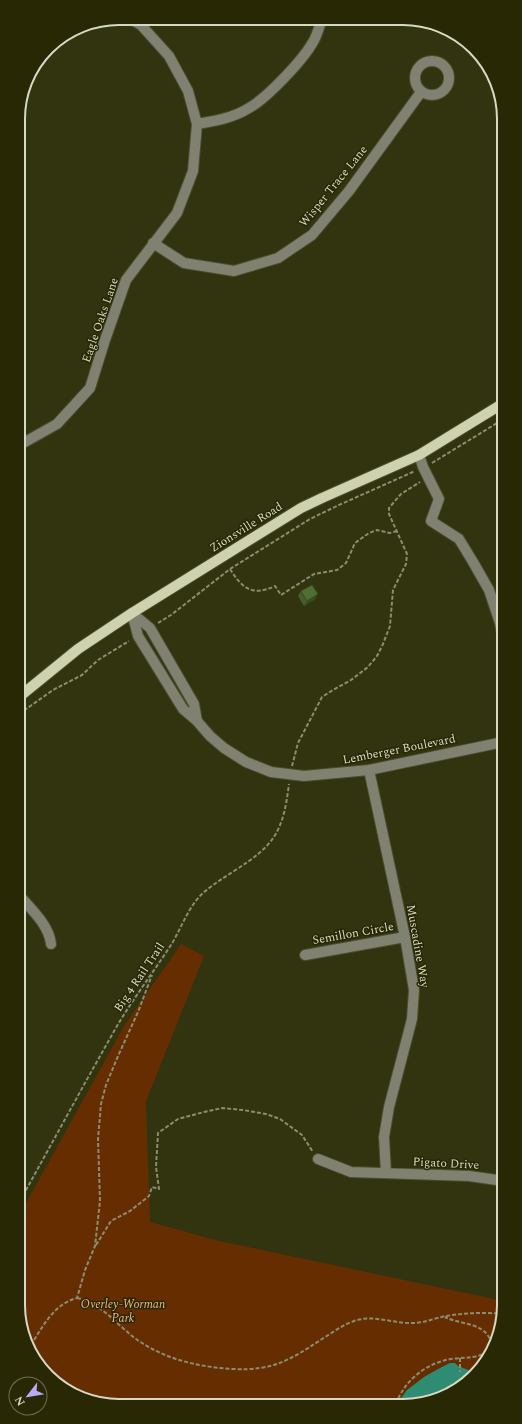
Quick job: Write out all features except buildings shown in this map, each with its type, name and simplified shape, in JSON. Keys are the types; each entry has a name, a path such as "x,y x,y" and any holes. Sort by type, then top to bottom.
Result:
{"main road":[{"name":"Zionsville Road","path":"25,692 78,650 132,613 301,508 419,455 497,407"}],"street":[{"name":"Eagle Oaks Lane","path":"25,442 57,424 90,388 126,280 177,213 193,171 197,124 188,91 169,56 146,25"},
{"path":"197,124 223,119 250,108 271,91 297,63 314,42 320,25"},
{"name":"Wisper Trace Lane","path":"153,243 184,263 234,271 278,258 312,235 349,191 421,92"},
{"path":"419,455 423,467 439,499 431,521 459,539 489,590 497,614"},
{"name":"Lemberger Boulevard","path":"132,613 138,636 183,709 224,748 246,762 271,772 304,776 369,770 497,743"},
{"name":"Muscadine Way","path":"369,770 405,937 414,990 412,1018 389,1106 384,1137 386,1173"},
{"path":"25,902 41,922 50,938 51,944"},
{"name":"Semillon Circle","path":"305,955 405,937"},
{"name":"Pigato Drive","path":"318,1159 351,1172 469,1176 497,1180"}],"path":[{"path":"163,620 230,569 310,519 423,467 497,423"},
{"path":"293,765 298,743 322,697 351,680 368,667 377,656 383,644 390,626 392,590 406,564 407,554 389,514 389,508 401,494 428,477"},
{"path":"230,569 238,582 245,587 253,591 261,592 275,586 281,595 314,574 337,570 346,563 355,544 369,533 377,530 390,533 397,531"},
{"path":"25,710 53,690 82,675 98,660 125,644"},
{"name":"Big 4 Rail Trail","path":"25,1192 118,1025 177,937 190,910 199,897 212,885 250,861 267,847 282,824 289,784"},
{"path":"95,1246 100,1201 98,1139 101,1104 112,1070 138,1012 154,970"},
{"path":"77,1298 85,1270 95,1246 111,1221 130,1211 149,1196 152,1187 159,1189 156,1167 158,1133 178,1119 222,1108 266,1114 280,1119 302,1135 318,1159"},
{"path":"33,1342 54,1311 64,1303 77,1298 86,1299 97,1306 136,1339 165,1356 205,1366 234,1369 256,1369 275,1366 294,1357 343,1326 353,1321 365,1318 379,1318 414,1324 465,1313 497,1313"},
{"path":"444,1317 452,1321 482,1329 490,1340"},
{"path":"398,1399 399,1394 410,1380 426,1368 443,1361 476,1357 483,1354"},
{"path":"460,1358 460,1372"}],"green space":[{"name":"Overley-Worman Park","path":"181,944 204,956 146,1101 150,1222 219,1241 497,1300 497,1311 492,1335 484,1352 474,1367 465,1376 439,1392 409,1399 113,1399 89,1394 57,1376 45,1362 32,1341 27,1323 25,1305 25,1205 124,1026"}],"water":[{"path":"450,1363 455,1363 458,1366 470,1371 455,1383 439,1392 421,1397 398,1399 402,1397 407,1390 424,1377"}]}
